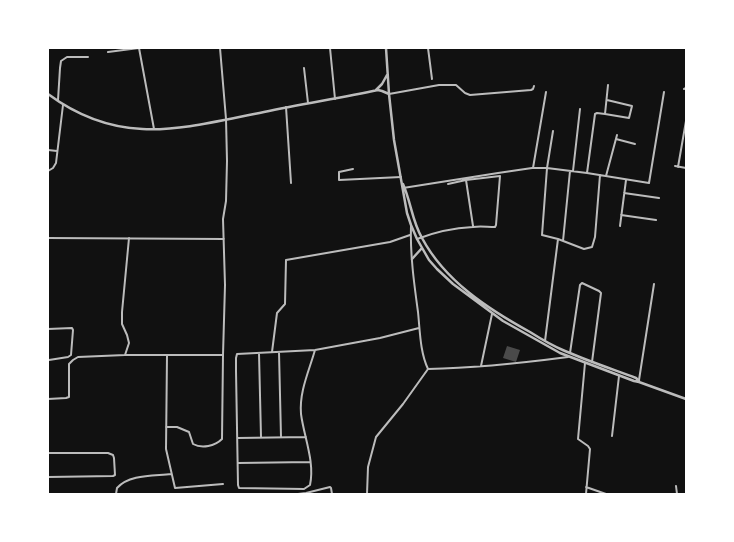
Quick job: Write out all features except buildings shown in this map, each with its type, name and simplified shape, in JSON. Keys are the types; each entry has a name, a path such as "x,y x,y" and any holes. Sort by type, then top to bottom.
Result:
{"street":[{"path":"108,52 139,48 154,130"},
{"path":"166,427 177,427 189,432 193,444 197,446 212,445 218,443 222,439 225,285 223,219 226,201 227,168 226,119 220,48"},
{"path":"330,48 335,99"},
{"path":"386,48 394,140 410,225 419,328 428,370"},
{"path":"428,48 432,79"},
{"path":"58,101 61,61 67,57 88,57"},
{"path":"304,68 308,103"},
{"path":"374,91 382,84 388,75"},
{"path":"48,94 63,105 106,124 154,130 226,119 374,91 382,91 389,94 439,85 456,85 465,93 470,95 531,90 534,86"},
{"path":"605,114 608,85"},
{"path":"534,168 546,92"},
{"path":"403,188 534,168 572,171 649,183 664,92"},
{"path":"587,173 595,114 597,113 629,118 632,106 607,100"},
{"path":"48,171 53,168 57,151 63,105"},
{"path":"286,108 291,183"},
{"path":"563,241 580,109"},
{"path":"686,121 677,166 686,168"},
{"path":"553,130 547,168 542,234 584,249 590,248 593,245 600,175"},
{"path":"606,176 617,135"},
{"path":"616,139 635,144"},
{"path":"48,150 57,151"},
{"path":"353,169 339,172 339,180 401,177"},
{"path":"417,239 439,232 473,226 496,226 500,176 466,180 448,184"},
{"path":"466,180 473,226"},
{"path":"620,226 626,180"},
{"path":"403,188 414,224 421,238 432,256 458,283 505,318 545,341 562,350 636,378 639,382"},
{"path":"624,192 659,198"},
{"path":"621,215 656,220"},
{"path":"410,225 429,260 443,275 492,314 568,357 686,399"},
{"path":"272,352 277,312 285,304 286,260 390,242 410,235"},
{"path":"48,238 224,239"},
{"path":"125,355 129,343 122,324 122,312 129,238"},
{"path":"545,341 558,239"},
{"path":"412,259 422,248"},
{"path":"443,275 446,272"},
{"path":"570,353 580,285 582,283 601,293 592,362"},
{"path":"639,382 654,284"},
{"path":"481,366 492,314"},
{"path":"48,329 72,328 73,330 71,355 68,357 49,360"},
{"path":"315,350 302,395 302,415 310,462 311,482 308,487 304,489 239,488 236,355 315,350 380,338 419,328"},
{"path":"279,352 281,437"},
{"path":"259,353 260,437"},
{"path":"48,399 69,397 69,364 78,357 125,355 223,355"},
{"path":"167,355 166,449 175,488 223,484"},
{"path":"367,494 368,467 376,437 428,370 568,357"},
{"path":"585,363 578,439 590,449 586,494"},
{"path":"612,436 619,376"},
{"path":"237,438 306,436"},
{"path":"48,453 112,455 114,458 115,475 48,477"},
{"path":"238,463 310,462"},
{"path":"116,494 117,488 126,481 139,477 171,474"},
{"path":"676,486 677,494"},
{"path":"298,494 306,494 330,487 332,494"},
{"path":"586,487 606,494"}]}
